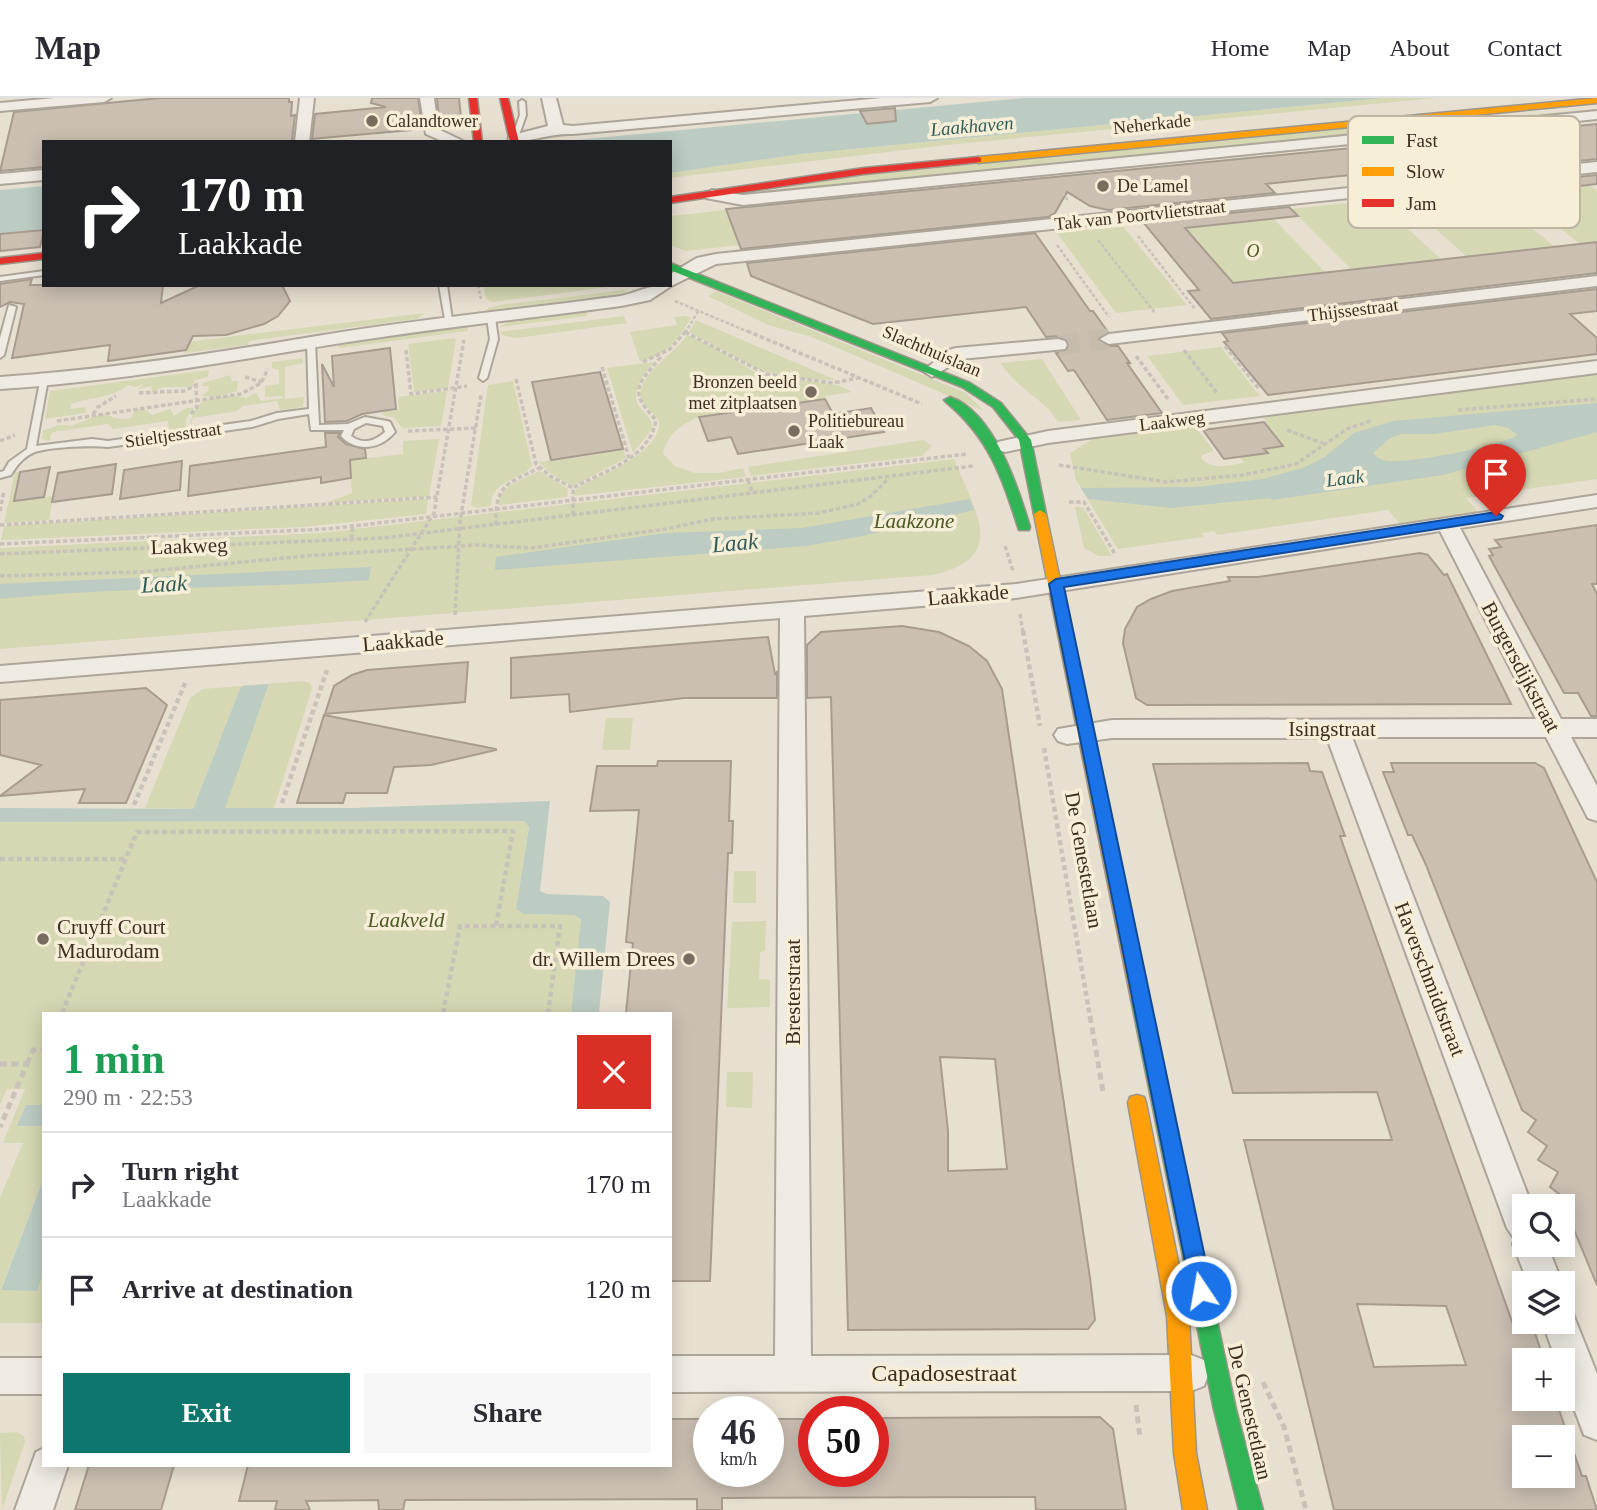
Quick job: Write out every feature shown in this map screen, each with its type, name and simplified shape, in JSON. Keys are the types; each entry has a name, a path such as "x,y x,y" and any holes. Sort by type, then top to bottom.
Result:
{"main road":[{"path":"473,98 478,140"},
{"path":"504,98 515,140"},
{"name":"Neherkade","path":"672,185 851,160 1497,98"},
{"name":"Neherkade","path":"1431,116 1597,100"},
{"path":"1534,106 1597,107"},
{"name":"Neherkade","path":"672,200 877,170 1348,124"},
{"path":"0,250 42,245"},
{"path":"0,261 42,256"},
{"name":"Slachthuislaan","path":"677,278 932,371 966,385 991,400 1025,440 1031,462 1037,588"},
{"name":"Slachthuislaan","path":"929,399 959,405 989,434 997,449 1027,536 1037,588"},
{"path":"1037,588 1044,614"},
{"name":"De Genestetlaan","path":"1037,588 1217,1373 1251,1510"},
{"path":"1134,1086 1178,1316 1185,1453 1195,1510"}],"street":[{"path":"0,107 104,98"},
{"path":"302,140 307,98"},
{"path":"550,98 556,125 553,130"},
{"path":"515,140 553,130 930,98"},
{"path":"431,106 431,131 453,140"},
{"name":"Neherkade","path":"712,195 743,200 1348,140"},
{"path":"0,178 42,175"},
{"name":"Tak van Poortvlietstraat","path":"677,278 716,258 1348,193"},
{"name":"Thijssestraat","path":"1109,339 1597,281"},
{"path":"0,383 244,356 311,343 458,330 491,318 628,300 660,287"},
{"path":"932,371 958,353 1058,345"},
{"name":"Laakweg","path":"997,449 1025,440 1597,367"},
{"name":"Laakkade","path":"0,674 1037,588 1079,579 1597,501"},
{"name":"Burgersdijkstraat","path":"1446,523 1597,811"},
{"name":"Bresterstraat","path":"792,609 793,1374"},
{"name":"Isingstraat","path":"1072,735 1112,729 1597,728"},
{"name":"Haverschmidtstraat","path":"1336,729 1512,1196"},
{"path":"1567,1334 1587,1368 1597,1422"},
{"name":"Capadosestraat","path":"672,1374 1217,1373"},
{"path":"0,1376 42,1376"},
{"path":"34,1510 48,1467"}],"lane":[{"path":"515,140 524,104"},
{"path":"0,278 42,273"},
{"path":"444,287 458,330"},
{"path":"0,355 12,307"},
{"path":"483,381 494,339 491,318"},
{"path":"311,343 314,428 350,427 365,420 381,421 387,424 390,432 380,441 363,444 349,440 346,436 350,427"},
{"path":"0,475 8,474 12,464 30,450 44,379"},
{"name":"Stieltjesstraat","path":"30,450 92,442 122,442 252,424 277,416 314,411"}],"path":[{"path":"660,287 699,310 840,367 859,378 929,399"},
{"path":"573,488 629,458 645,446 656,429 654,418 643,408 638,393 645,378 685,332 699,310"},
{"path":"362,644 365,620 434,513 456,387 458,330"},
{"path":"685,332 721,349 761,373 833,383 859,378"},
{"path":"405,342 411,394 483,381 458,546 453,637"},
{"path":"643,362 661,357"},
{"path":"0,441 35,428 93,414 124,413 142,406 241,394 263,380 268,372 268,360"},
{"path":"602,367 629,458"},
{"path":"516,379 535,461 539,468 573,488"},
{"path":"134,393 188,390 205,380"},
{"path":"93,414 101,404 122,394"},
{"path":"1446,411 1597,399"},
{"path":"1031,462 1156,481 1226,478 1296,464 1347,429 1383,418"},
{"path":"390,432 477,428"},
{"name":"Laakweg","path":"0,544 278,532 353,526 997,449"},
{"name":"Laakweg","path":"0,555 351,539 423,533 978,466 972,452"},
{"path":"496,524 495,497 500,489 539,468"},
{"path":"0,576 140,572 304,556 485,544 532,548 665,529 712,519 807,515 858,504 871,496 889,478"},
{"path":"748,480 753,494"},
{"path":"573,488 573,515"},
{"path":"0,525 437,497"},
{"path":"1062,502 1084,502 1120,562"},
{"path":"351,539 353,526"},
{"path":"1002,538 1037,588"},
{"path":"28,553 34,542"},
{"name":"De Genestetlaan","path":"1037,588 1104,1101"},
{"name":"Laakkade","path":"282,803 335,646"},
{"path":"134,805 196,657"},
{"path":"62,1012 137,832 513,831 496,926"},
{"path":"0,859 125,859"},
{"path":"443,1012 460,926 560,926 548,1012"},
{"path":"0,1127 33,1050 42,1050"},
{"path":"0,1064 27,1063"},
{"path":"1133,1373 1142,1450"}],"green space":[{"path":"1383,98 1435,98 947,145 672,178 672,173 801,154"},
{"path":"1588,110 1590,111 1539,116 1508,116"},
{"path":"1348,128 1348,135 749,194 855,176"},
{"path":"1580,178 1597,191 1597,242 1580,244 1560,228 1580,228"},
{"path":"1348,203 1348,228 1407,228 1442,260 1352,270 1291,209"},
{"path":"726,210 740,245 686,251 672,246 672,216"},
{"name":"O","path":"1266,211 1326,273 1233,283 1179,221"},
{"path":"1123,226 1187,305 1116,313 1057,233"},
{"path":"1435,228 1532,228 1555,247 1467,257"},
{"path":"483,287 607,287 492,302 486,299"},
{"path":"628,291 613,297 484,312 500,305"},
{"path":"716,291 966,393 984,411 812,337 768,325 708,296"},
{"path":"585,310 587,316 499,327 513,320"},
{"path":"425,313 417,319 249,341 248,345 185,353 187,342"},
{"path":"624,316 627,323 517,338 499,332"},
{"path":"674,317 691,318 670,346 649,359 640,361 630,332 677,325"},
{"path":"696,320 836,380 804,379 762,371 689,332"},
{"path":"467,326 468,331 339,348 338,342"},
{"path":"687,335 717,349 758,374 837,385 852,392 825,396 825,399 699,417 676,431 665,447 663,454 675,466 695,473 719,473 743,468 746,477 573,496 577,488 628,462 650,444 657,433 659,421 642,401 641,389 651,372"},
{"path":"454,338 456,340 448,387 414,392 408,344"},
{"path":"1221,347 1260,396 1183,405 1147,356"},
{"path":"303,358 303,363 285,367 285,399 304,397 303,407 280,410 277,401 243,406 237,411 193,418 190,428 192,417 201,403 216,397 246,398 256,393 261,401 283,398 265,397 265,386 279,384 279,370 272,368 272,362"},
{"path":"1042,359 1081,420 1058,422 1001,363"},
{"path":"655,362 638,384 636,391 638,404 651,420 652,429 633,453 607,368"},
{"path":"209,370 208,377 195,380 192,387 163,387 152,392 151,386 138,389 145,383 135,387 128,385 108,395 71,404 70,409 86,407 85,413 45,419 50,391"},
{"path":"1597,371 1597,479 1466,498 1478,512 1400,524 1388,510 1217,535 1214,531 1202,533 1204,537 1118,549 1076,480 1070,453 1093,439 1194,425 1214,451 1202,455 1201,458 1211,465 1232,465 1244,463 1240,457 1267,452 1264,449 1266,421 1260,414"},
{"path":"230,375 232,381 238,381 237,391 215,397 201,396 209,390 208,386 202,386 203,383"},
{"path":"513,381 532,466 500,486 495,491 491,506 477,508 471,505 488,385"},
{"path":"447,391 441,426 402,428 395,418 383,415 382,411 399,409 398,397"},
{"path":"143,408 152,415 170,409 174,416 187,408 194,408 186,418 186,428 169,431 168,421 113,429 108,424 54,432 50,441 42,439 43,430 58,425 71,426 101,414 121,419 131,418 135,410"},
{"path":"439,439 429,496 325,503 352,493 350,460 403,454 403,441"},
{"path":"923,440 932,446 922,456 751,476 748,467"},
{"path":"623,449 626,458 573,486 551,474 539,462 582,457"},
{"name":"Laakzone","path":"954,459 977,514 979,545 971,557 956,568 932,575 0,649 0,548 320,533"},
{"path":"539,471 568,489 567,497 499,505 507,488"},
{"path":"15,472 20,472 14,501 53,496 49,520 4,523"},
{"path":"428,499 426,514 303,527 1,540 4,526"},
{"path":"1075,507 1083,507 1112,556 1099,556 1084,548"},
{"path":"302,681 310,683 312,689 274,808 224,808 269,685 239,691 193,809 145,808 190,698 203,689"},
{"path":"606,718 633,718 630,750 602,750"},
{"name":"Laakveld","path":"524,821 529,826 516,909 523,914 574,915 582,922 571,1012 42,1012 42,1105 26,1105 18,1125 42,1126 42,1182 1,1289 37,1291 42,1277 42,1323 0,1323 0,1198 23,1143 3,1143 25,1089 7,1089 0,1105 0,822"},
{"path":"734,871 756,871 756,903 733,903"},
{"path":"766,921 765,951 760,952 759,979 770,980 770,1007 727,1008 732,922"},
{"path":"727,1072 753,1072 752,1108 726,1107"},
{"path":"17,1432 24,1436 25,1442 2,1510 0,1433"}],"water":[{"name":"Laakhaven","path":"1024,98 1383,98 801,154 672,173 672,140 575,140"},
{"path":"42,186 42,236 0,241 0,190"},
{"name":"Laak","path":"1597,403 1597,432 1443,475 1272,500 1270,498 1171,508 1088,499 1081,488 1197,487 1263,479 1303,468 1325,457 1354,433 1393,421","holes":["1495,425 1509,428 1517,435 1508,440 1454,453 1398,461 1387,461 1373,453 1389,439 1401,434 1435,434"]},
{"name":"Laak","path":"970,499 974,510 863,536 806,546 495,570 496,557 666,533 802,528"},
{"name":"Laak","path":"371,567 369,580 92,592 0,599 0,584"},
{"path":"269,684 225,808 352,808 550,801 540,891 547,894 603,896 610,902 599,1012 571,1012 581,920 574,915 523,914 516,909 529,827 524,821 0,822 0,808 193,809 242,686"},
{"path":"26,1105 42,1105 42,1126 17,1126"},
{"path":"42,1182 42,1277 37,1291 1,1290"}],"building":[{"path":"160,98 289,98 289,102 292,102 291,116 295,115 292,140 42,140 42,167 0,171 14,112"},
{"name":"Calandtower","path":"372,98 418,98 421,119 410,116 411,130 312,139 315,114 386,107 371,103"},
{"path":"437,98 459,98 462,127 440,126"},
{"path":"895,108 896,121 867,124 860,111"},
{"name":"De Lamel","path":"1597,124 1597,159 1580,161 1580,126"},
{"name":"De Lamel","path":"1348,148 1348,175 1266,184 1275,193 1108,210 1090,206 1067,192 1055,213 1048,217 741,249 726,209"},
{"path":"1597,175 1597,184 1580,186 1580,177"},
{"path":"1289,207 1298,216 1185,228 1233,283 1597,242 1597,273 1211,319 1188,291 1199,290 1143,222"},
{"path":"42,230 42,238 40,247 0,251 0,234"},
{"path":"1035,233 1108,332 1098,340 1108,346 1118,346 1162,413 1107,420 1074,370 1068,371 1056,353 1067,350 1067,340 1059,336 1046,337 1026,307 873,324 751,276 747,263"},
{"path":"32,279 30,285 42,287 163,287 161,303 196,287 283,287 290,301 278,316 264,324 226,335 193,336 186,350 108,361 110,345 12,358 24,304 10,302 0,307 0,284"},
{"path":"1597,289 1597,311 1570,314 1597,338 1597,354 1268,395 1224,342 1228,341 1222,333"},
{"path":"390,348 396,409 362,414 347,421 325,422 322,364 334,387 332,356"},
{"path":"600,372 623,449 551,460 532,382"},
{"path":"825,399 833,414 871,408 884,432 738,454 731,437 708,441 699,417"},
{"path":"1264,422 1283,446 1264,449 1268,453 1224,459 1203,430"},
{"path":"325,433 340,433 338,437 346,444 365,449 366,458 350,460 351,478 321,483 321,477 188,496 190,466 326,447"},
{"path":"182,461 180,490 120,499 124,470"},
{"path":"116,464 112,494 52,502 58,473"},
{"path":"50,467 44,497 14,501 20,472"},
{"path":"1597,525 1597,584 1592,584 1597,594 1597,716 1591,716 1578,693 1564,693 1489,556 1493,555 1489,549 1501,547 1495,540"},
{"path":"1420,553 1428,555 1444,575 1447,574 1511,704 1147,705 1136,698 1123,643 1125,629 1137,607 1151,599 1172,591 1230,581 1228,577 1258,577"},
{"path":"902,626 939,632 969,646 987,661 1002,689 1090,1278 1095,1320 1088,1329 848,1330 831,697 807,698 807,645 821,632","holes":["940,1057 995,1059 1007,1169 948,1171 948,1131"]},
{"path":"768,637 775,674 777,672 777,698 684,698 570,712 569,694 511,698 511,658"},
{"path":"468,662 465,702 325,714 334,686 352,675 367,670"},
{"path":"146,688 167,705 126,803 79,803 85,789 0,796 41,765 0,755 0,700"},
{"path":"324,715 496,750 431,765 394,767 387,793 346,793 343,803 297,803"},
{"path":"658,761 731,761 729,821 733,821 732,853 728,853 710,1281 672,1281 672,1012 626,1012 633,943 626,942 639,810 590,811 597,766 657,766"},
{"path":"1308,763 1310,771 1322,772 1345,836 1340,836 1512,1322 1512,1334 1535,1334 1540,1348 1512,1348 1512,1411 1559,1411 1564,1425 1512,1425 1512,1488 1575,1488 1575,1456 1582,1476 1586,1476 1597,1510 1334,1510 1244,1140 1392,1140 1377,1092 1233,1093 1153,764","holes":["1357,1304 1446,1306 1466,1365 1374,1367"]},
{"path":"1391,763 1535,763 1544,768 1597,882 1597,1285 1575,1232 1575,1194 1559,1194 1550,1187 1558,1172 1538,1160 1547,1146 1528,1132 1536,1120 1522,1110 1426,865 1412,835 1408,835 1383,772 1394,772"},
{"path":"1100,1417 1113,1429 1126,1510 1036,1510 1035,1497 722,1498 722,1510 697,1510 697,1499 405,1500 403,1510 379,1510 378,1500 306,1501 310,1510 275,1510 277,1501 239,1501 248,1467 672,1467 672,1419 693,1419 693,1487 784,1487 784,1419 798,1419 798,1487 889,1487 889,1418"},
{"path":"88,1467 173,1467 161,1510 75,1510"}],"tunnel":[{"path":"1058,345 1109,339"}],"traffic: fast":[{"path":"672,267 966,385 997,405 1025,440 1040,514"},
{"path":"950,400 966,413 990,441 1006,472 1024,527"},
{"path":"1140,999 1225,1410 1251,1510"}],"traffic: slow":[{"path":"1432,116 1597,100"},
{"path":"978,160 1348,124"},
{"path":"1040,514 1140,999"},
{"path":"1137,1103 1178,1316 1185,1453 1195,1510"}],"traffic: jam":[{"path":"473,98 478,140"},
{"path":"504,98 514,140"},
{"path":"672,200 864,171 978,160"},
{"path":"0,261 42,256"}],"place":[{"name":"Calandtower","path":"372,121"},
{"name":"De Lamel","path":"1103,186"},
{"name":"Bronzen beeld met zitplaatsen","path":"811,392"},
{"name":"Politiebureau Laak","path":"794,431"},
{"name":"Cruyff Court Madurodam","path":"43,939"},
{"name":"dr. Willem Drees","path":"689,959"}],"route":[{"path":"1201,1291 1056,584 1496,516"}]}
